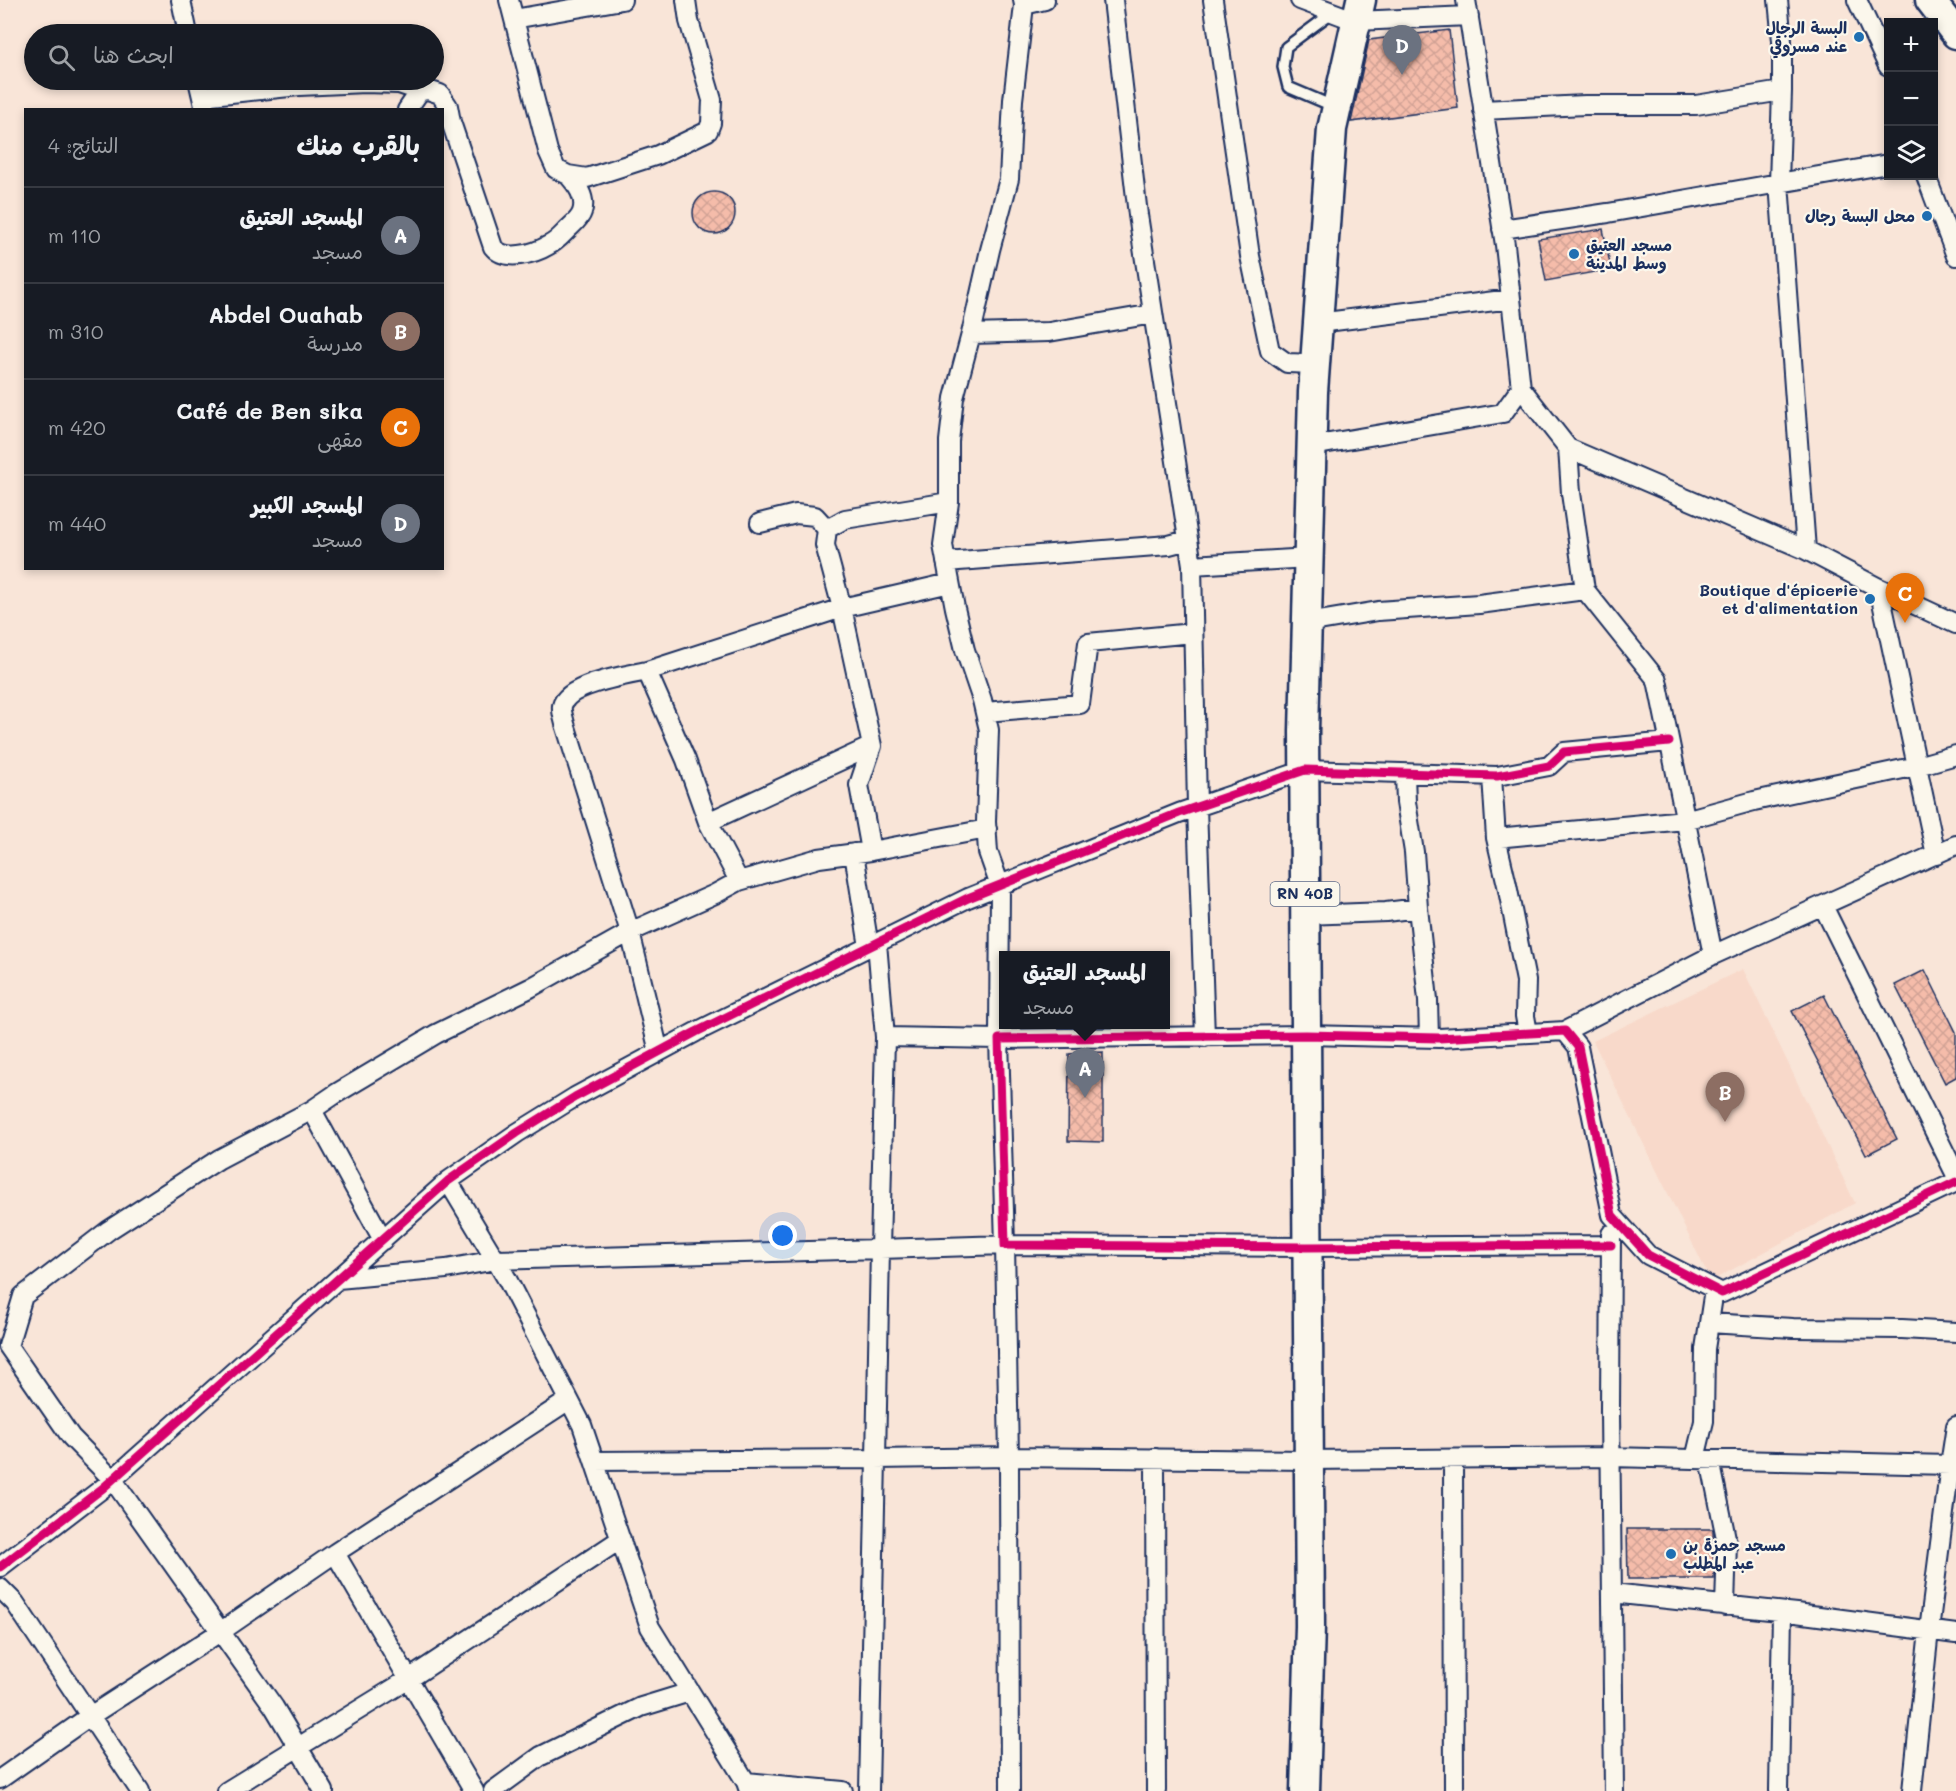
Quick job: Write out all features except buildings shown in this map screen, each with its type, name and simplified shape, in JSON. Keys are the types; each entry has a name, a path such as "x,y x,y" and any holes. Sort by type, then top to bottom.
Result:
{"main road":[{"path":"1930,0 1956,34"},
{"name":"RN 40B","path":"1305,1791 1310,1626 1305,915 1307,623 1315,364 1332,129 1350,11"}],"street":[{"path":"181,0 186,24"},
{"path":"509,0 548,151 556,169 568,175 586,178 658,154 708,131 711,123 712,100 689,21 686,0"},
{"path":"514,19 622,0"},
{"path":"1000,951 1000,886 988,852 989,730 965,650 943,545 954,398 1009,179 1013,100 1024,2 1045,0"},
{"path":"1113,0 1138,215 1192,565 1205,1037"},
{"path":"1213,0 1250,256 1270,351 1287,363 1315,364"},
{"path":"1300,0 1350,11 1468,8 1502,230 1521,388 1568,448 1806,550 1956,624"},
{"path":"1778,0 1782,42 1779,183 1806,550"},
{"path":"1857,0 1884,57"},
{"path":"202,95 256,90"},
{"path":"417,90 428,90 440,94 448,106 451,122 493,247 497,252 516,256 550,245 574,223 582,212 582,201 579,188 568,175"},
{"path":"407,108 420,91"},
{"path":"1484,110 1585,105 1696,105 1782,91"},
{"path":"1502,230 1884,165"},
{"path":"1928,180 1956,256"},
{"path":"1318,323 1511,299"},
{"path":"971,334 1049,332 1154,314"},
{"path":"1312,446 1503,413 1521,388"},
{"path":"1568,448 1571,493 1585,591 1657,680 1713,955"},
{"path":"827,529 845,519 948,502"},
{"path":"760,523 796,514 815,516 827,529 825,545 842,608 872,746 859,785 863,852 885,1037 869,1791"},
{"path":"946,562 1169,545 1188,540"},
{"path":"1192,565 1309,558"},
{"path":"659,1052 630,932 565,724 562,706 569,695 592,684 647,671 842,608 950,583"},
{"path":"1879,588 1936,855"},
{"path":"1307,623 1378,611 1479,604 1585,591"},
{"path":"985,712 1080,704 1088,643 1193,633"},
{"path":"647,671 686,760 708,822 739,881"},
{"path":"0,1567 112,1480 448,1181 517,1133 555,1109 659,1052 968,898 1197,807 1305,770 1492,776 1549,766 1564,752 1669,742"},
{"path":"708,822 872,746"},
{"path":"1496,838 1685,820 1754,801 1917,766 1956,755"},
{"path":"1405,774 1406,802 1414,852 1428,1000 1429,1038"},
{"path":"1492,776 1496,838 1508,885 1526,981 1525,1016 1528,1033"},
{"path":"324,1791 274,1707 112,1480 71,1437 8,1346 23,1296 109,1230 219,1159 312,1110 436,1034 530,988 630,932 739,881 819,858 987,829"},
{"path":"885,1037 999,1040 1306,1035 1429,1038 1565,1031 1713,955 1956,845"},
{"path":"1823,906 1956,1175"},
{"path":"1305,915 1386,912 1418,908"},
{"path":"999,1029 1009,1457 1010,1791"},
{"path":"1565,1031 1578,1047 1612,1215 1610,1457 1614,1791"},
{"path":"312,1110 382,1239"},
{"path":"448,1181 496,1260 582,1425 650,1627 747,1786 843,1791"},
{"path":"1612,1215 1648,1255 1722,1293 1956,1182"},
{"path":"338,1279 446,1269 496,1260 1005,1245 1307,1247 1611,1245"},
{"path":"1714,1290 1705,1349 1702,1459 1727,1543 1725,1606"},
{"path":"1709,1323 1793,1328 1956,1332"},
{"path":"0,1779 90,1716 569,1400"},
{"path":"1912,1791 1929,1630 1956,1426"},
{"path":"594,1461 1009,1457 1308,1460 1610,1457 1950,1465"},
{"path":"1155,1458 1156,1791"},
{"path":"1453,1459 1454,1791"},
{"path":"227,1791 409,1679 621,1539"},
{"path":"335,1553 474,1791"},
{"path":"0,1588 15,1603 140,1791"},
{"path":"1612,1593 1956,1634"},
{"path":"1779,1791 1782,1612"},
{"path":"493,1791 541,1756 640,1707 690,1692"}],"lane":[{"path":"1337,108 1288,87 1283,67 1286,47 1350,11"}],"shaded area":[{"path":"1743,969 1855,1203 1711,1281 1593,1041"}],"cycle path":[{"path":"0,1567 103,1488 448,1181 517,1133 575,1097 696,1032 968,898 1179,813 1305,770 1497,776 1549,766 1564,752 1669,742"},
{"path":"1611,1245 1307,1247 1005,1245 999,1039 1306,1035 1439,1038 1565,1031 1578,1047 1612,1215 1648,1255 1722,1293 1956,1182"}],"place":[{"name":"البسة الرجال عند مسروقي","path":"1859,37"},
{"name":"المسجد الكبير","path":"1402,75"},
{"name":"محل البسة رجال","path":"1927,216"},
{"name":"مسجد العتيق وسط المدينة","path":"1574,254"},
{"name":"Boutique d'épicerie et d'alimentation","path":"1870,599"},
{"name":"Café de Ben sika","path":"1905,623"},
{"name":"المسجد العتيق","path":"1085,1098"},
{"name":"Abdel Ouahab","path":"1725,1122"},
{"name":"مسجد حمزة بن عبد المطلب","path":"1671,1554"}]}
